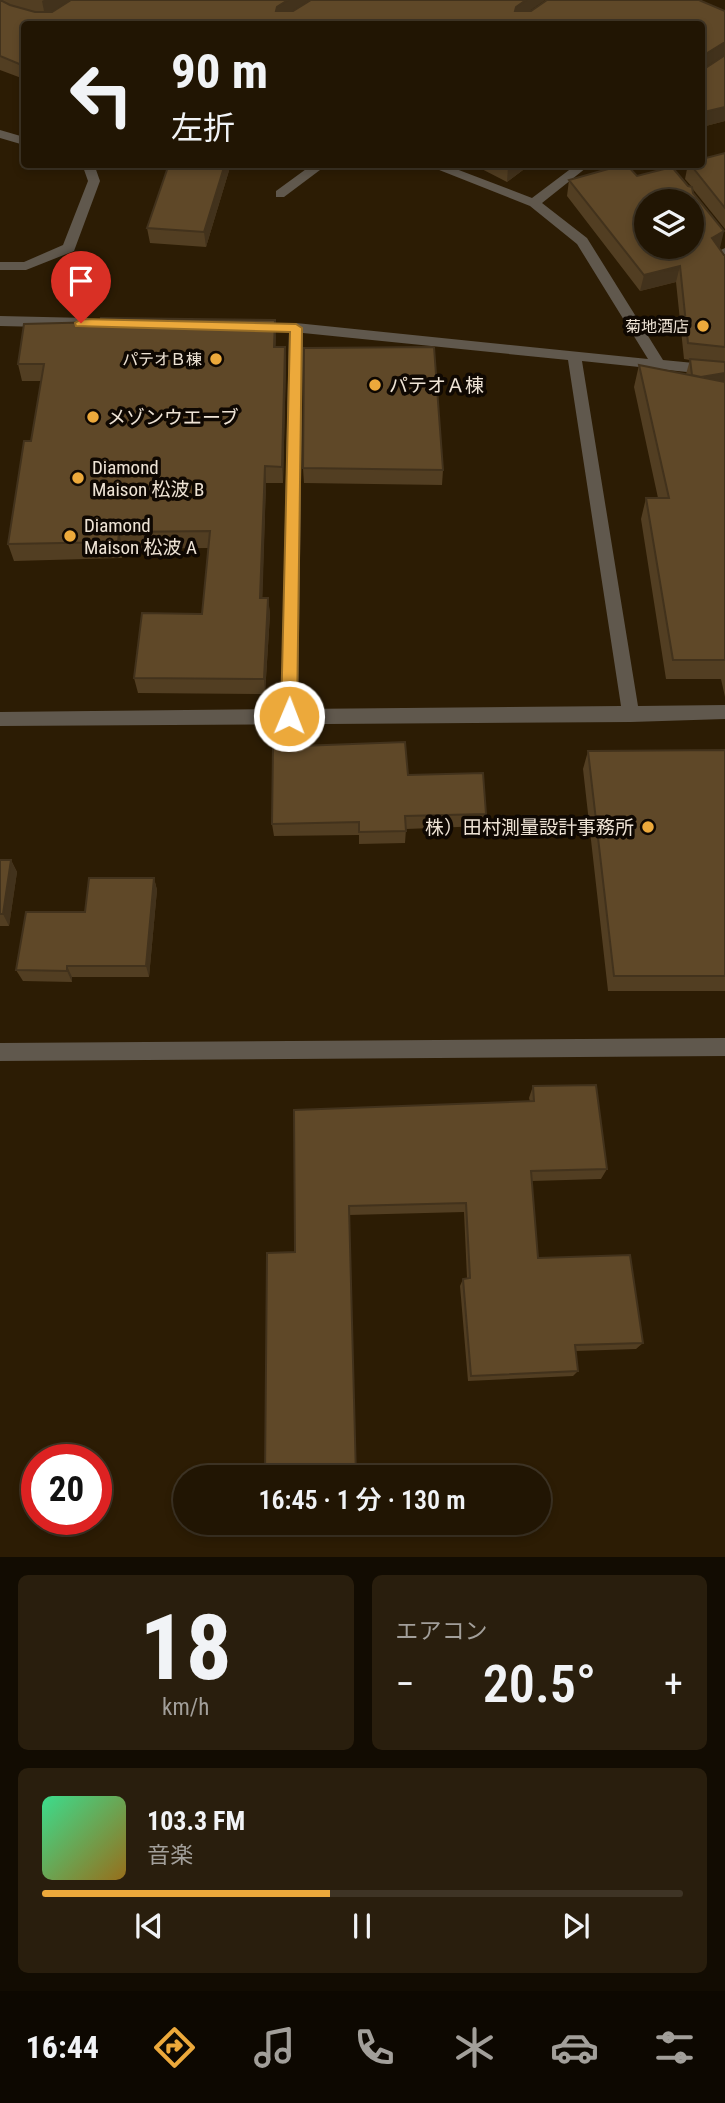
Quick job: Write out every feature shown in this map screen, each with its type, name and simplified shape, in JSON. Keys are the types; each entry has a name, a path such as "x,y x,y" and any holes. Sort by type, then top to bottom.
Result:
{"street":[{"path":"0,134 21,140"},
{"path":"0,266 26,266 69,247 94,181 89,168"},
{"path":"280,194 316,168"},
{"path":"441,168 534,202 582,241 659,363"},
{"path":"534,202 580,168"},
{"path":"725,252 717,255 725,266"},
{"path":"0,321 108,324"},
{"path":"242,327 296,328 725,371"},
{"path":"289,716 296,328"},
{"path":"574,356 631,715"},
{"path":"0,719 725,712"},
{"path":"0,1052 725,1047"}],"building":[{"path":"0,0 35,12 52,12 71,0 288,0 277,7 276,11 293,11 311,0 526,0 516,7 515,11 531,11 547,0 699,0 725,11 725,42 705,54 705,21 21,21 21,65 0,56"},
{"path":"725,55 725,107 705,112 705,67"},
{"path":"725,153 725,208 693,168 705,168 705,158"},
{"path":"168,168 224,168 204,232 147,228"},
{"path":"612,168 630,168 637,176 673,168 688,186 692,187 634,189 634,259 704,259 704,206 724,231 712,238 725,255 725,347 688,343 680,266 644,275 569,180"},
{"path":"101,318 275,320 274,347 285,347 282,467 265,466 260,598 268,598 264,679 134,678 142,613 202,614 210,531 119,532 118,542 8,544 24,441 31,441 44,364 18,364 24,324 100,322"},
{"path":"434,347 443,470 303,468 304,348"},
{"path":"690,359 725,362 725,373 701,377 692,375"},
{"path":"639,365 725,382 725,660 673,660 646,498 669,498"},
{"path":"405,742 408,775 483,773 486,814 405,816 406,831 359,832 359,822 272,824 273,747"},
{"name":"株）田村測量設計事務所","path":"725,750 725,976 614,976 588,751"},
{"path":"0,860 11,860 3,914 0,914"},
{"path":"89,878 154,878 146,966 67,966 67,971 16,970 26,912 85,912"},
{"path":"596,1085 607,1169 531,1171 538,1258 630,1255 643,1343 575,1345 578,1371 471,1376 463,1279 470,1278 466,1203 349,1206 356,1465 265,1465 267,1253 295,1252 294,1110 534,1101 533,1086"}],"place":[{"name":"菊地酒店","path":"703,326"},
{"name":"パテオＢ棟","path":"216,359"},
{"name":"パテオＡ棟","path":"375,385"},
{"name":"メゾンウエーブ","path":"93,417"},
{"name":"Diamond Maison 松波 B","path":"78,478"},
{"name":"Diamond Maison 松波 A","path":"70,536"},
{"name":"株）田村測量設計事務所","path":"648,827"}],"route":[{"path":"81,323 296,328 289,716"}]}
